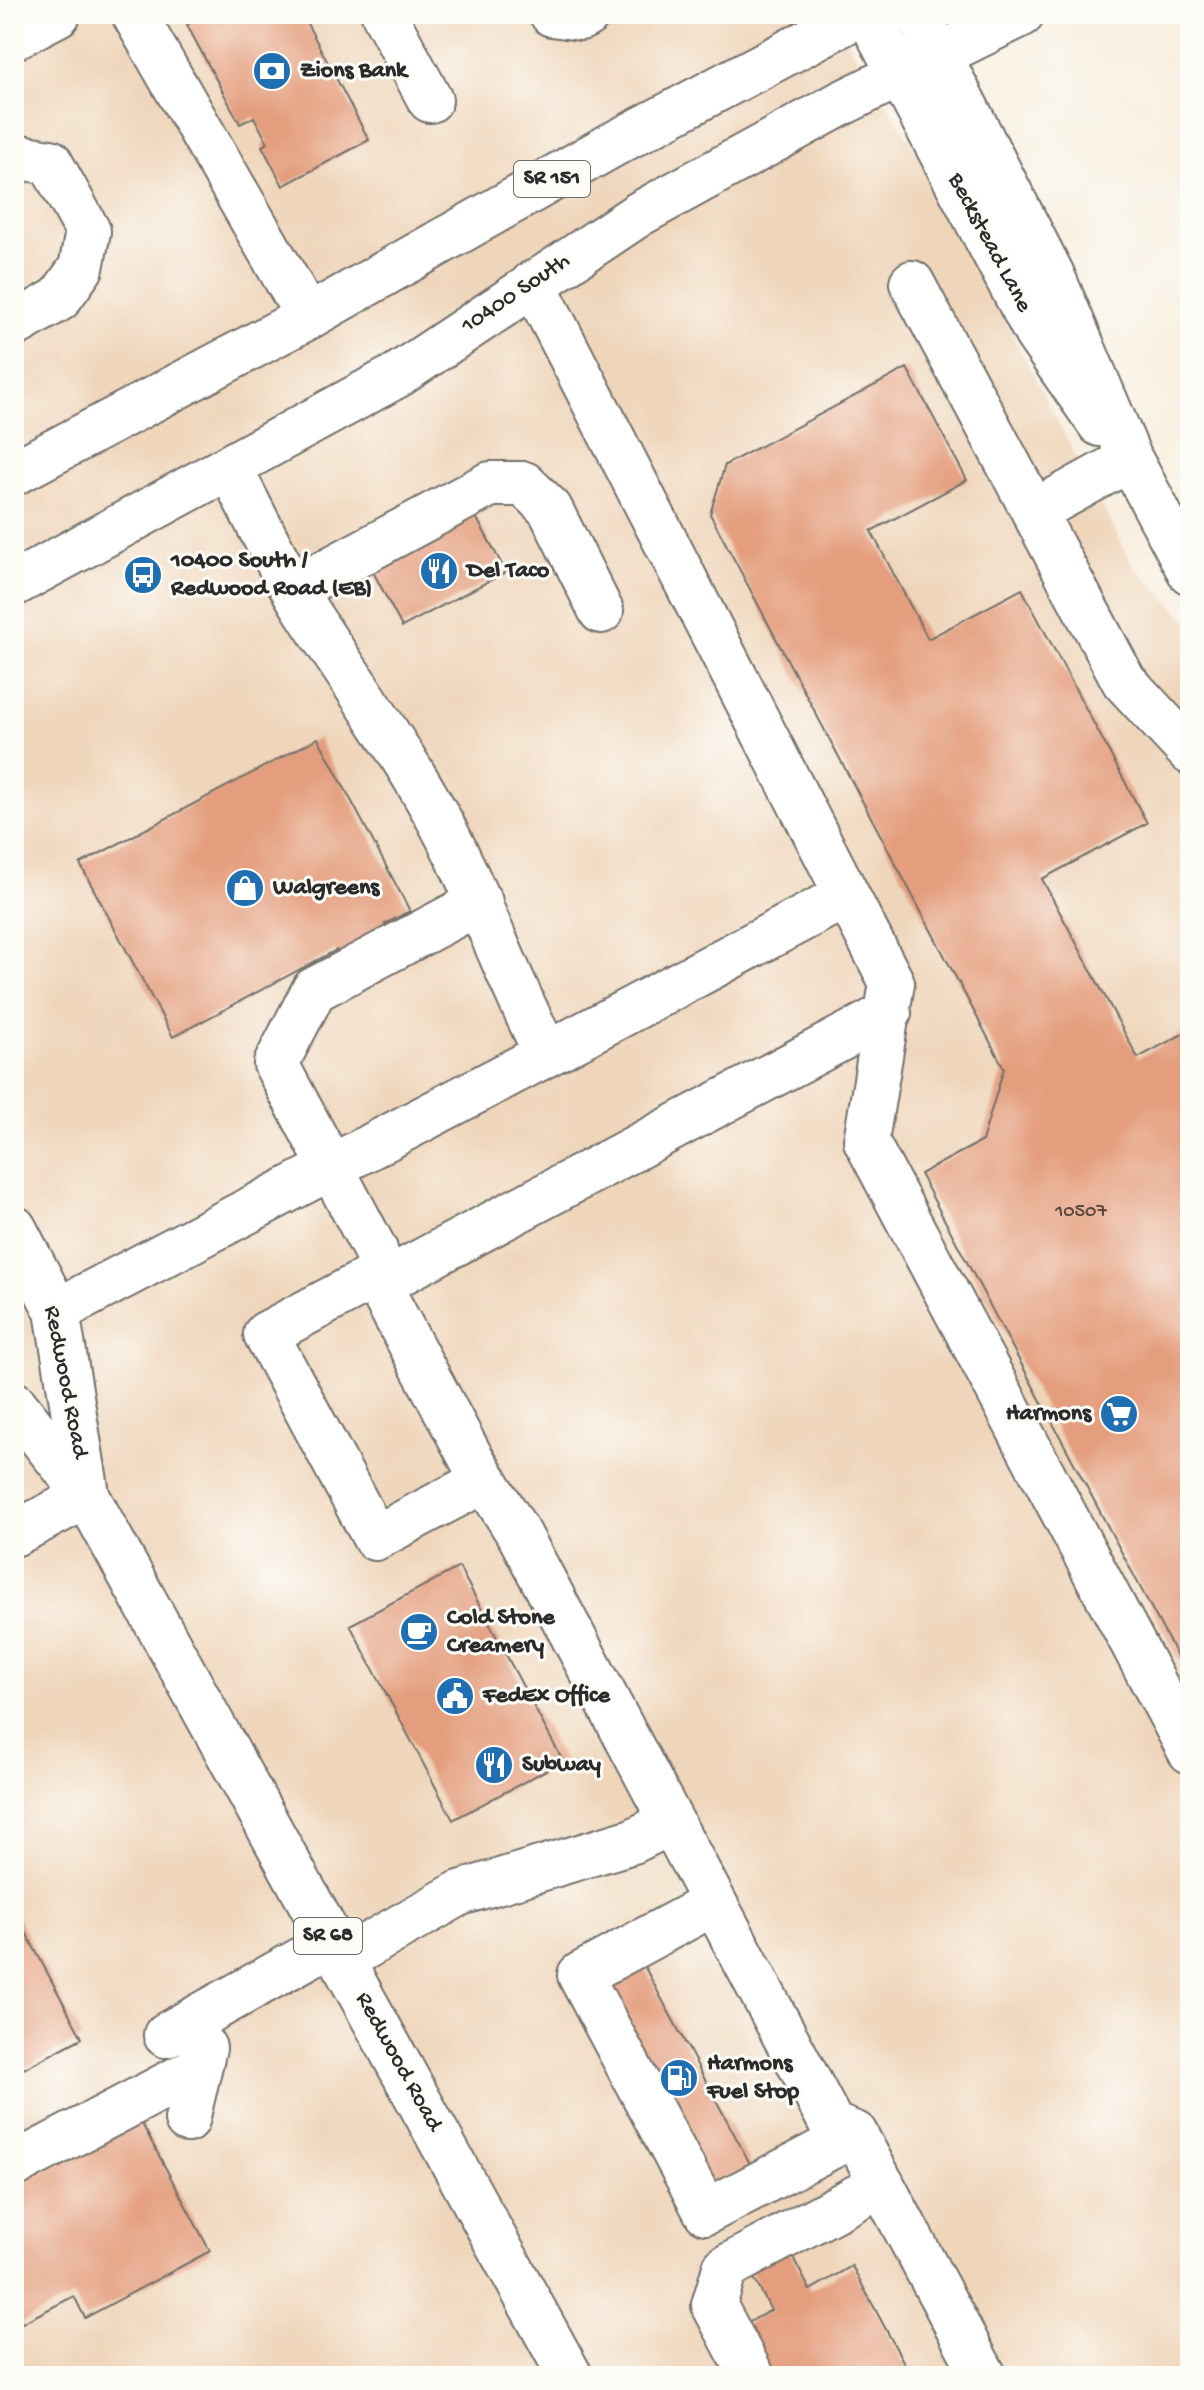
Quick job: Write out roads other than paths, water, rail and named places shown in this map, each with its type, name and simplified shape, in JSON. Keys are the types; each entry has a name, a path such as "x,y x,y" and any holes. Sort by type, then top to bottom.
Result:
{"main road":[{"path":"14,37 58,14"},
{"path":"134,14 308,317"},
{"path":"384,14 430,100"},
{"path":"552,14 565,18 588,14"},
{"name":"SR 151","path":"16,467 308,317 612,145 860,14"},
{"name":"Beckstead Lane","path":"868,14 1037,334 1094,417 1130,459"},
{"name":"Beckstead Lane","path":"918,14 1052,275 1130,459 1190,572"},
{"name":"10400 South","path":"14,584 398,375 639,214 900,75 1022,14"},
{"path":"14,156 50,162 88,231 81,268 59,299 14,325"},
{"path":"533,283 892,983 866,1141 1178,1701 1190,1751"},
{"path":"912,283 1124,681 1190,752"},
{"path":"1034,512 1130,459"},
{"path":"230,469 294,589 385,726 433,808 480,902 518,1000 547,1054"},
{"path":"294,589 490,484 524,484 550,509 601,611"},
{"path":"57,1311 847,895"},
{"path":"480,902 314,990 276,1064 375,1250 387,1300 485,1480 520,1536 832,2125 855,2134 984,2376"},
{"path":"485,1480 375,1538 266,1334 382,1278 889,1013"},
{"name":"Redwood Road","path":"14,1228 57,1311 87,1496"},
{"name":"Redwood Road","path":"14,1404 87,1496 570,2376"},
{"path":"14,1534 87,1496"},
{"path":"166,2035 212,2010 460,1893 633,1841 671,1822"},
{"path":"714,1903 580,1975 706,2212 855,2134"},
{"path":"187,2120 212,2010"},
{"path":"14,2165 199,2068"},
{"path":"752,2376 714,2305 725,2268 882,2184"}],"place":[{"name":"Zions Bank","path":"272,71"},
{"name":"Del Taco","path":"439,571"},
{"name":"10400 South / Redwood Road (EB)","path":"143,575"},
{"name":"Walgreens","path":"245,888"},
{"name":"Harmons","path":"1119,1414"},
{"name":"Cold Stone Creamery","path":"419,1632"},
{"name":"FedEx Office","path":"455,1696"},
{"name":"Subway","path":"494,1765"},
{"name":"Harmons Fuel Stop","path":"679,2078"}]}
